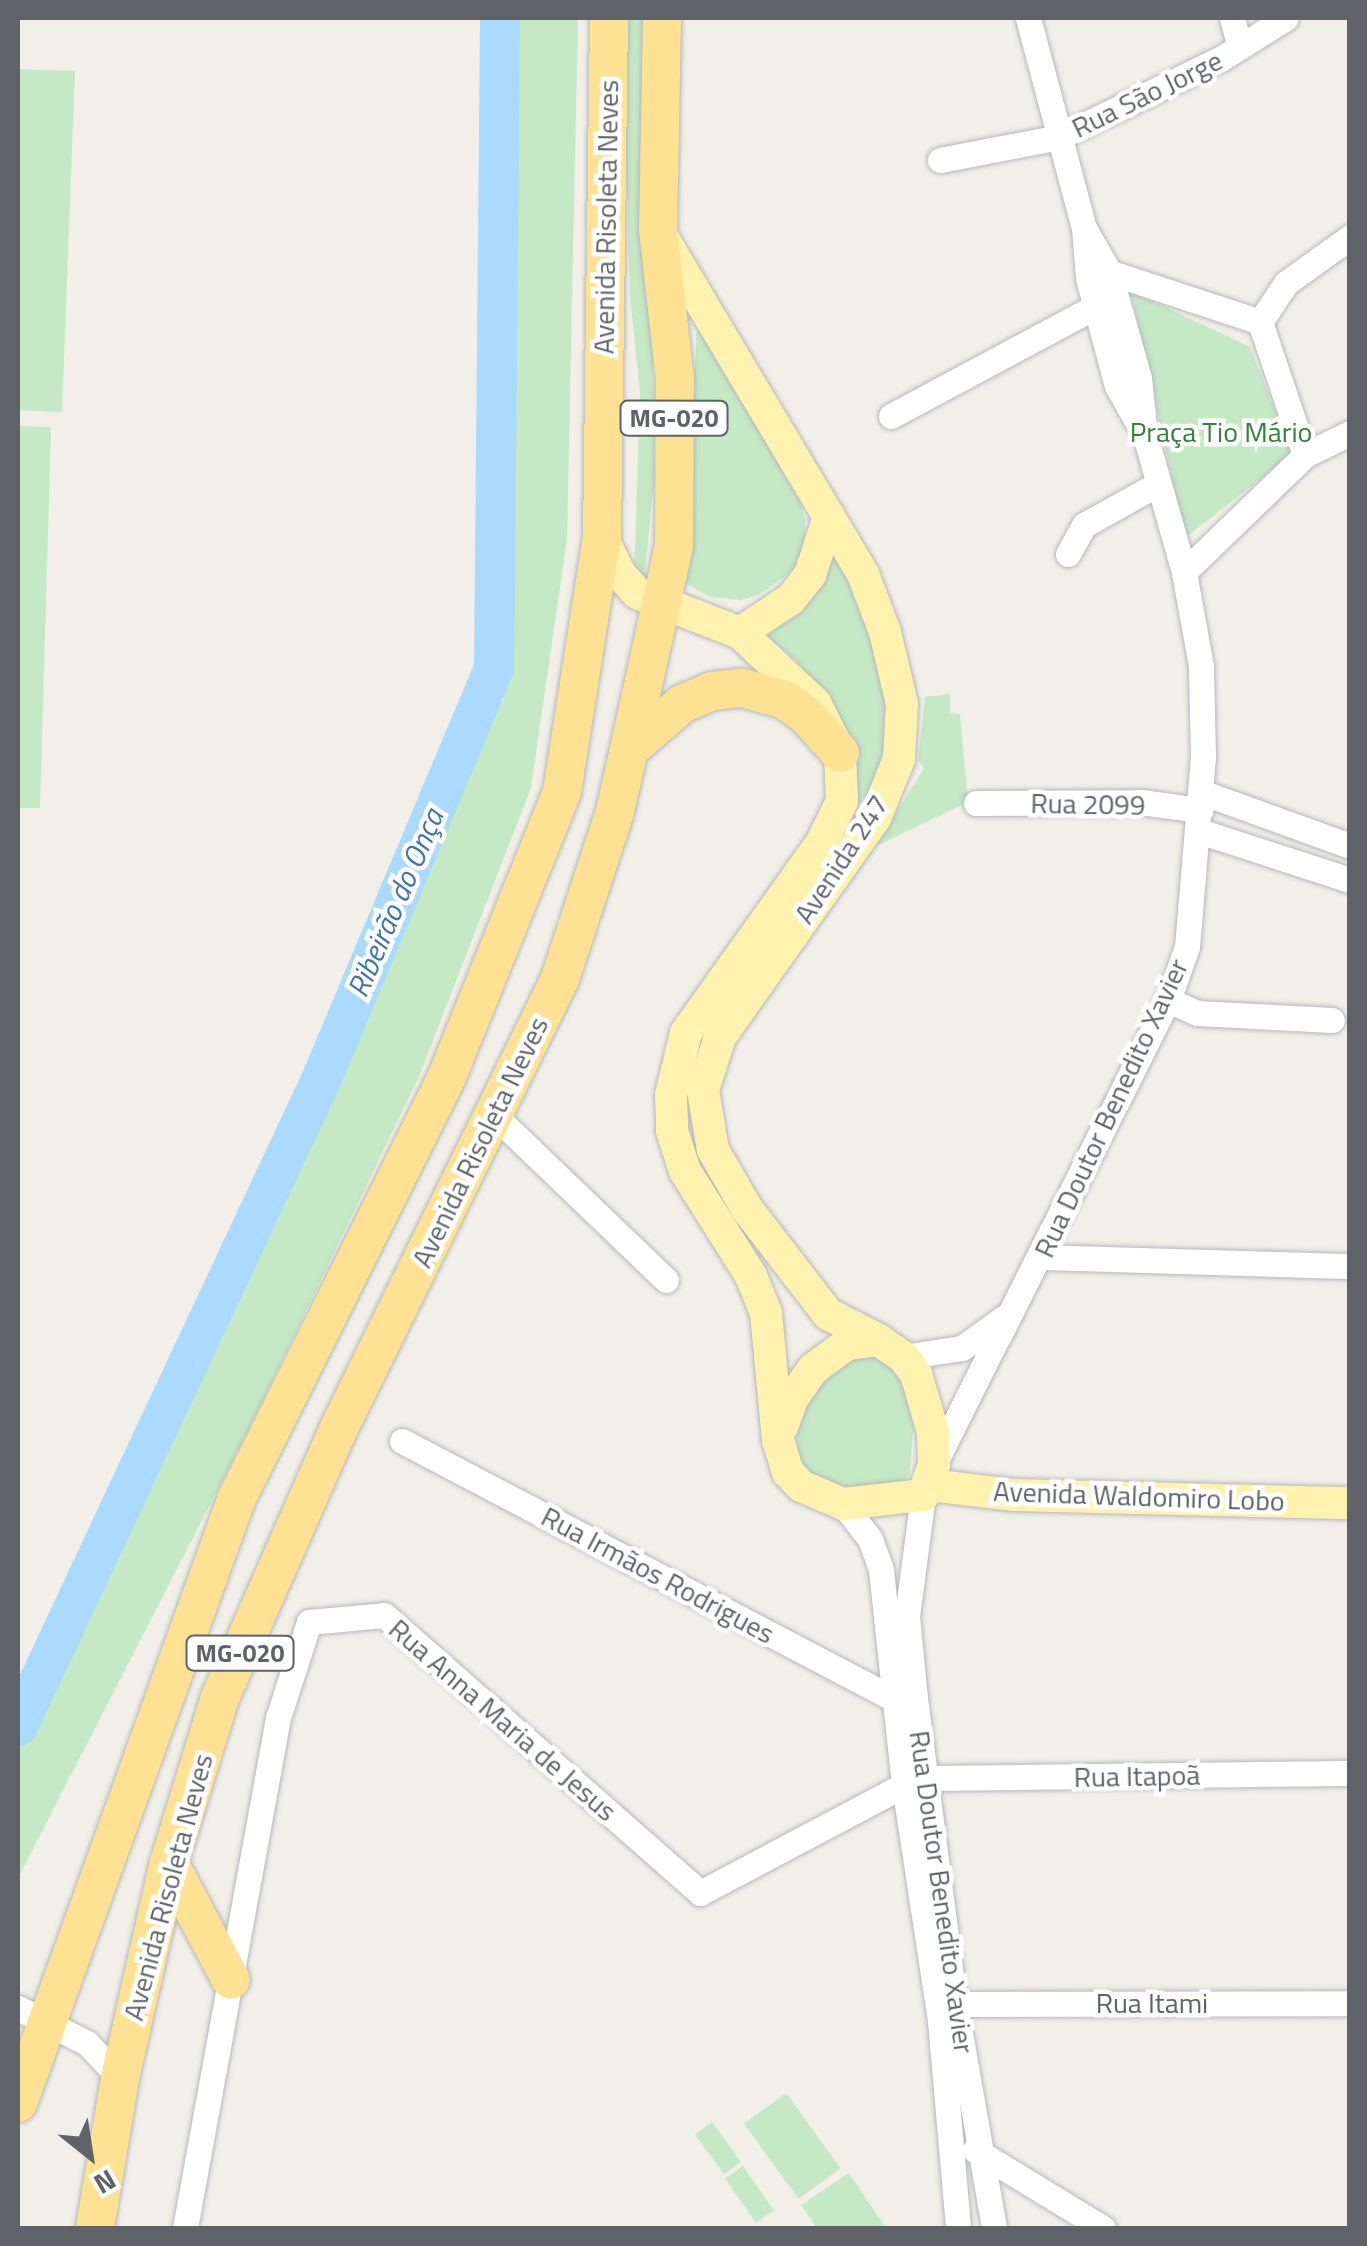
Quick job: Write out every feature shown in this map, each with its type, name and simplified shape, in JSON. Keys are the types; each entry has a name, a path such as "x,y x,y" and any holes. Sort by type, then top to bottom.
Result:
{"highway":[{"name":"Avenida Risoleta Neves","path":"18,2103 32,2014 236,1500 446,1079 562,792 602,537 609,18"},
{"name":"Avenida Risoleta Neves","path":"95,2228 120,2078 169,1863 219,1700 340,1428 560,979 614,812 674,546 674,378 658,229 662,18"},
{"path":"629,750 682,704 712,691 743,688 784,700 806,715 840,754"},
{"path":"169,1863 231,1980"}],"main road":[{"name":"Avenida 247","path":"658,229 863,574 885,632 902,704 898,759 874,818 720,1037 703,1090 714,1150 746,1209 828,1314 891,1349"},
{"path":"740,633 792,600 816,561 829,516"},
{"name":"Avenida 247","path":"602,537 620,574 637,593 661,606 740,633 814,703 840,754 842,801 822,842 686,1033 672,1095 672,1131 685,1171 751,1276 766,1313 778,1440"},
{"path":"847,1344 891,1349 916,1374 924,1398 929,1482 843,1504 801,1486 780,1459 778,1440 792,1399 813,1370 847,1344"},
{"name":"Avenida Waldomiro Lobo","path":"929,1482 1014,1495 1350,1503"}],"street":[{"name":"Rua Doutor Benedito Xavier","path":"904,1698 907,1616 929,1482 1168,1000 1187,947 1200,811 1201,666 1184,572 1156,484 1145,436 1139,378 1084,228 1028,18"},
{"path":"1232,18 1240,47"},
{"name":"Rua São Jorge","path":"940,160 1058,137 1240,47 1286,18"},
{"path":"1260,322 1286,283 1319,254 1350,237"},
{"name":"Rua Doutor Benedito Xavier","path":"1099,275 1096,306 1117,386 1145,436"},
{"path":"1099,275 1260,322"},
{"path":"891,416 1096,306"},
{"path":"1260,322 1305,455"},
{"path":"1184,572 1305,455 1350,433"},
{"path":"1068,554 1084,525 1156,484"},
{"name":"Rua 2099","path":"976,803 1141,802 1200,811"},
{"path":"1200,811 1350,846"},
{"path":"1200,811 1350,880"},
{"path":"1168,1000 1197,1013 1332,1020"},
{"path":"495,1116 666,1280"},
{"path":"1040,1257 1350,1266"},
{"path":"891,1349 962,1348 990,1331 1016,1307"},
{"name":"Rua Irmãos Rodrigues","path":"402,1441 904,1698"},
{"name":"Rua Doutor Benedito Xavier","path":"843,1504 870,1538 881,1570 904,1698 940,2021 958,2228"},
{"name":"Rua Anna Maria de Jesus","path":"185,2228 278,1718 309,1622 384,1615 700,1893 914,1781"},
{"name":"Rua Itapoã","path":"914,1781 1350,1773"},
{"name":"Rua Doutor Benedito Xavier","path":"914,1781 994,2228"},
{"name":"Rua Itami","path":"955,2004 1350,2003"},
{"path":"32,2014 87,2043 120,2078"},
{"path":"948,2113 966,2142 982,2157 1103,2228"},
{"path":"955,2189 978,2228"}],"green space":[{"path":"509,18 578,18 567,539 531,788 420,1074 252,1423 18,1878 18,1737 338,1063 460,777 504,698 502,548"},
{"path":"622,18 647,18 655,469 644,582 634,578 640,393 630,296"},
{"path":"18,69 75,71 62,412 18,410"},
{"name":"Praça Tio Mário","path":"1131,291 1250,347 1292,454 1185,538"},
{"path":"697,325 797,490 805,519 804,554 794,570 758,595 741,600 711,597 684,583"},
{"path":"18,426 51,427 40,808 18,808"},
{"path":"838,555 866,616 890,690 885,744 875,779 857,808 849,732 796,660 766,636"},
{"path":"950,694 950,713 960,714 968,802 876,846 924,768 918,760 925,697"},
{"path":"877,1353 907,1379 914,1413 910,1473 899,1489 844,1493 802,1471 796,1453 798,1427 807,1404 843,1360"},
{"path":"786,2093 841,2168 799,2199 744,2124"},
{"path":"712,2122 741,2162 724,2174 695,2134"},
{"path":"743,2166 774,2210 756,2223 725,2179"},
{"path":"849,2173 886,2228 817,2228 801,2205"}],"waterway":[{"name":"Ribeirão do Onça","path":"18,1726 321,1080 494,668 500,18"}]}
